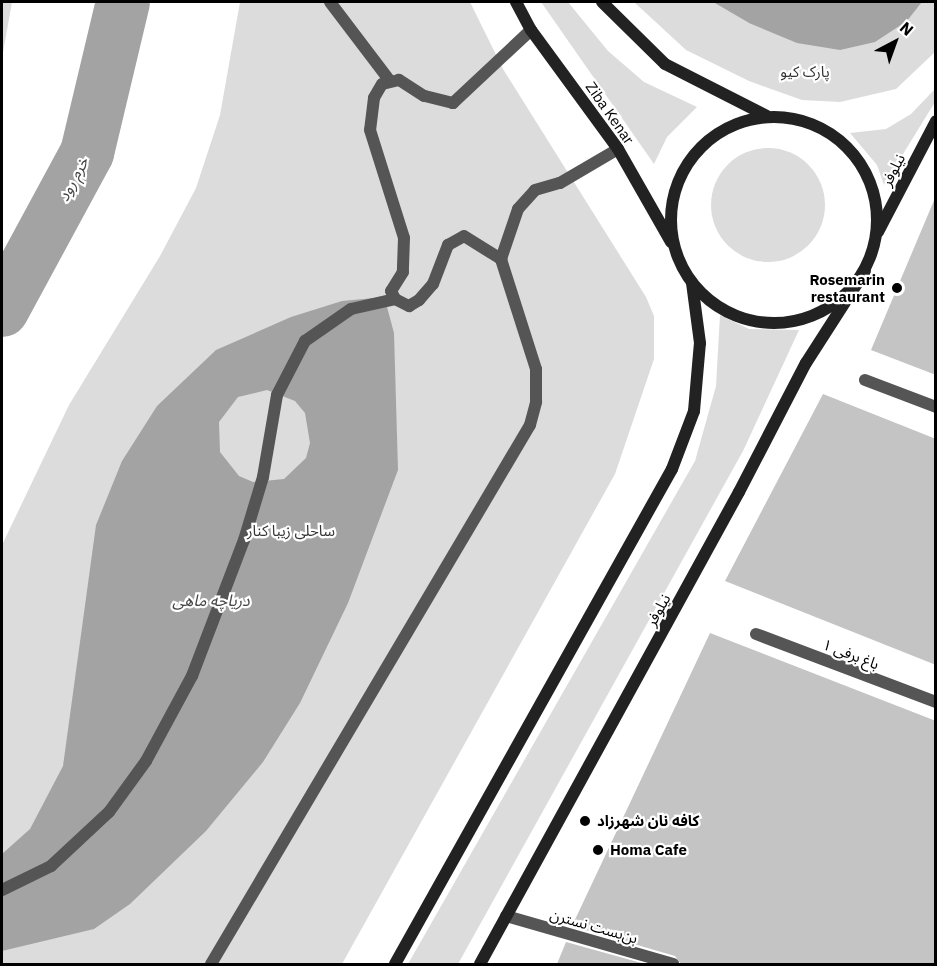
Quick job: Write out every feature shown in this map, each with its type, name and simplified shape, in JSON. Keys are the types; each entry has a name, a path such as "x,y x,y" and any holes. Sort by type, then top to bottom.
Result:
{"main road":[{"name":"Ziba Kenar","path":"516,2 531,30 618,149 674,247"},
{"path":"602,2 665,64 767,116"},
{"path":"394,964 672,469 694,411 700,343 692,283 674,247 670,216 675,187 689,160 711,137 737,123 767,116 798,119 826,130 850,149 867,174 877,203 877,233 865,271 844,298 815,316 782,324 748,320 727,311 692,283"},
{"name":"نیلوفر","path":"877,233 936,121"},
{"name":"نیلوفر","path":"480,964 686,590 806,363 865,271"}],"street":[{"path":"330,2 390,81"},
{"path":"391,301 391,291 403,272 404,238 370,130 374,98 382,84 399,80 424,96 453,103 531,30"},
{"path":"211,964 530,424 536,402 536,369 501,259 518,209 535,190 560,183 618,149"},
{"path":"2,890 59,859 109,812 146,761 192,676 244,540 263,477 278,395 305,341 351,309 391,301 410,306 419,300 433,284 448,245 464,236 501,259"},
{"path":"866,380 936,407"},
{"name":"باغ برفی ۱","path":"756,634 936,702"},
{"name":"بن‌بست نسترن","path":"506,916 673,964"}],"green space":[{"path":"2,2 12,2 2,58"},
{"name":"ساحلی زیبا کنار","path":"240,2 470,2 503,69 646,297 654,316 654,359 615,474 342,964 2,964 2,545 69,405 160,256 196,188 220,115"},
{"path":"541,2 568,2 608,51 644,82 697,107 667,137 654,164"},
{"name":"پارک کیو","path":"634,2 713,2 749,23 907,21 922,2 935,2 935,52 896,89 840,102 802,100 749,81 686,50"},
{"path":"935,89 935,102 884,185 877,165 850,133 886,129 911,114"},
{"path":"768,148 790,152 808,165 821,183 825,205 821,227 808,245 790,258 768,262 746,258 728,245 715,227 711,205 715,183 728,165 746,152"},
{"path":"720,315 749,329 799,330 743,451 458,964 408,964 695,461 716,386"}],"water":[{"path":"713,2 922,2 907,21 875,42 840,50 797,43 749,23"},
{"name":"دریاچه ماهی","path":"374,298 387,307 394,333 398,470 348,603 300,703 263,762 206,831 130,904 94,929 2,951 2,854 30,829 63,766 96,525 122,461 157,406 216,350 291,317 342,301","holes":["267,390 295,401 305,413 310,443 306,458 284,479 253,482 239,476 220,452 219,422 238,397"]}],"building":[{"path":"936,198 936,375 871,350"},
{"path":"823,394 936,439 936,665 725,581"},
{"path":"710,633 936,721 936,964 681,964 675,956 572,926"},
{"path":"566,942 645,964 557,964"}],"waterway":[{"name":"خرم رود","path":"2,310 87,153 123,2"}],"place":[{"name":"Rosemarin restaurant","path":"897,288"},
{"name":"کافه نان شهرزاد","path":"585,821"},
{"name":"Homa Cafe","path":"598,850"}]}
